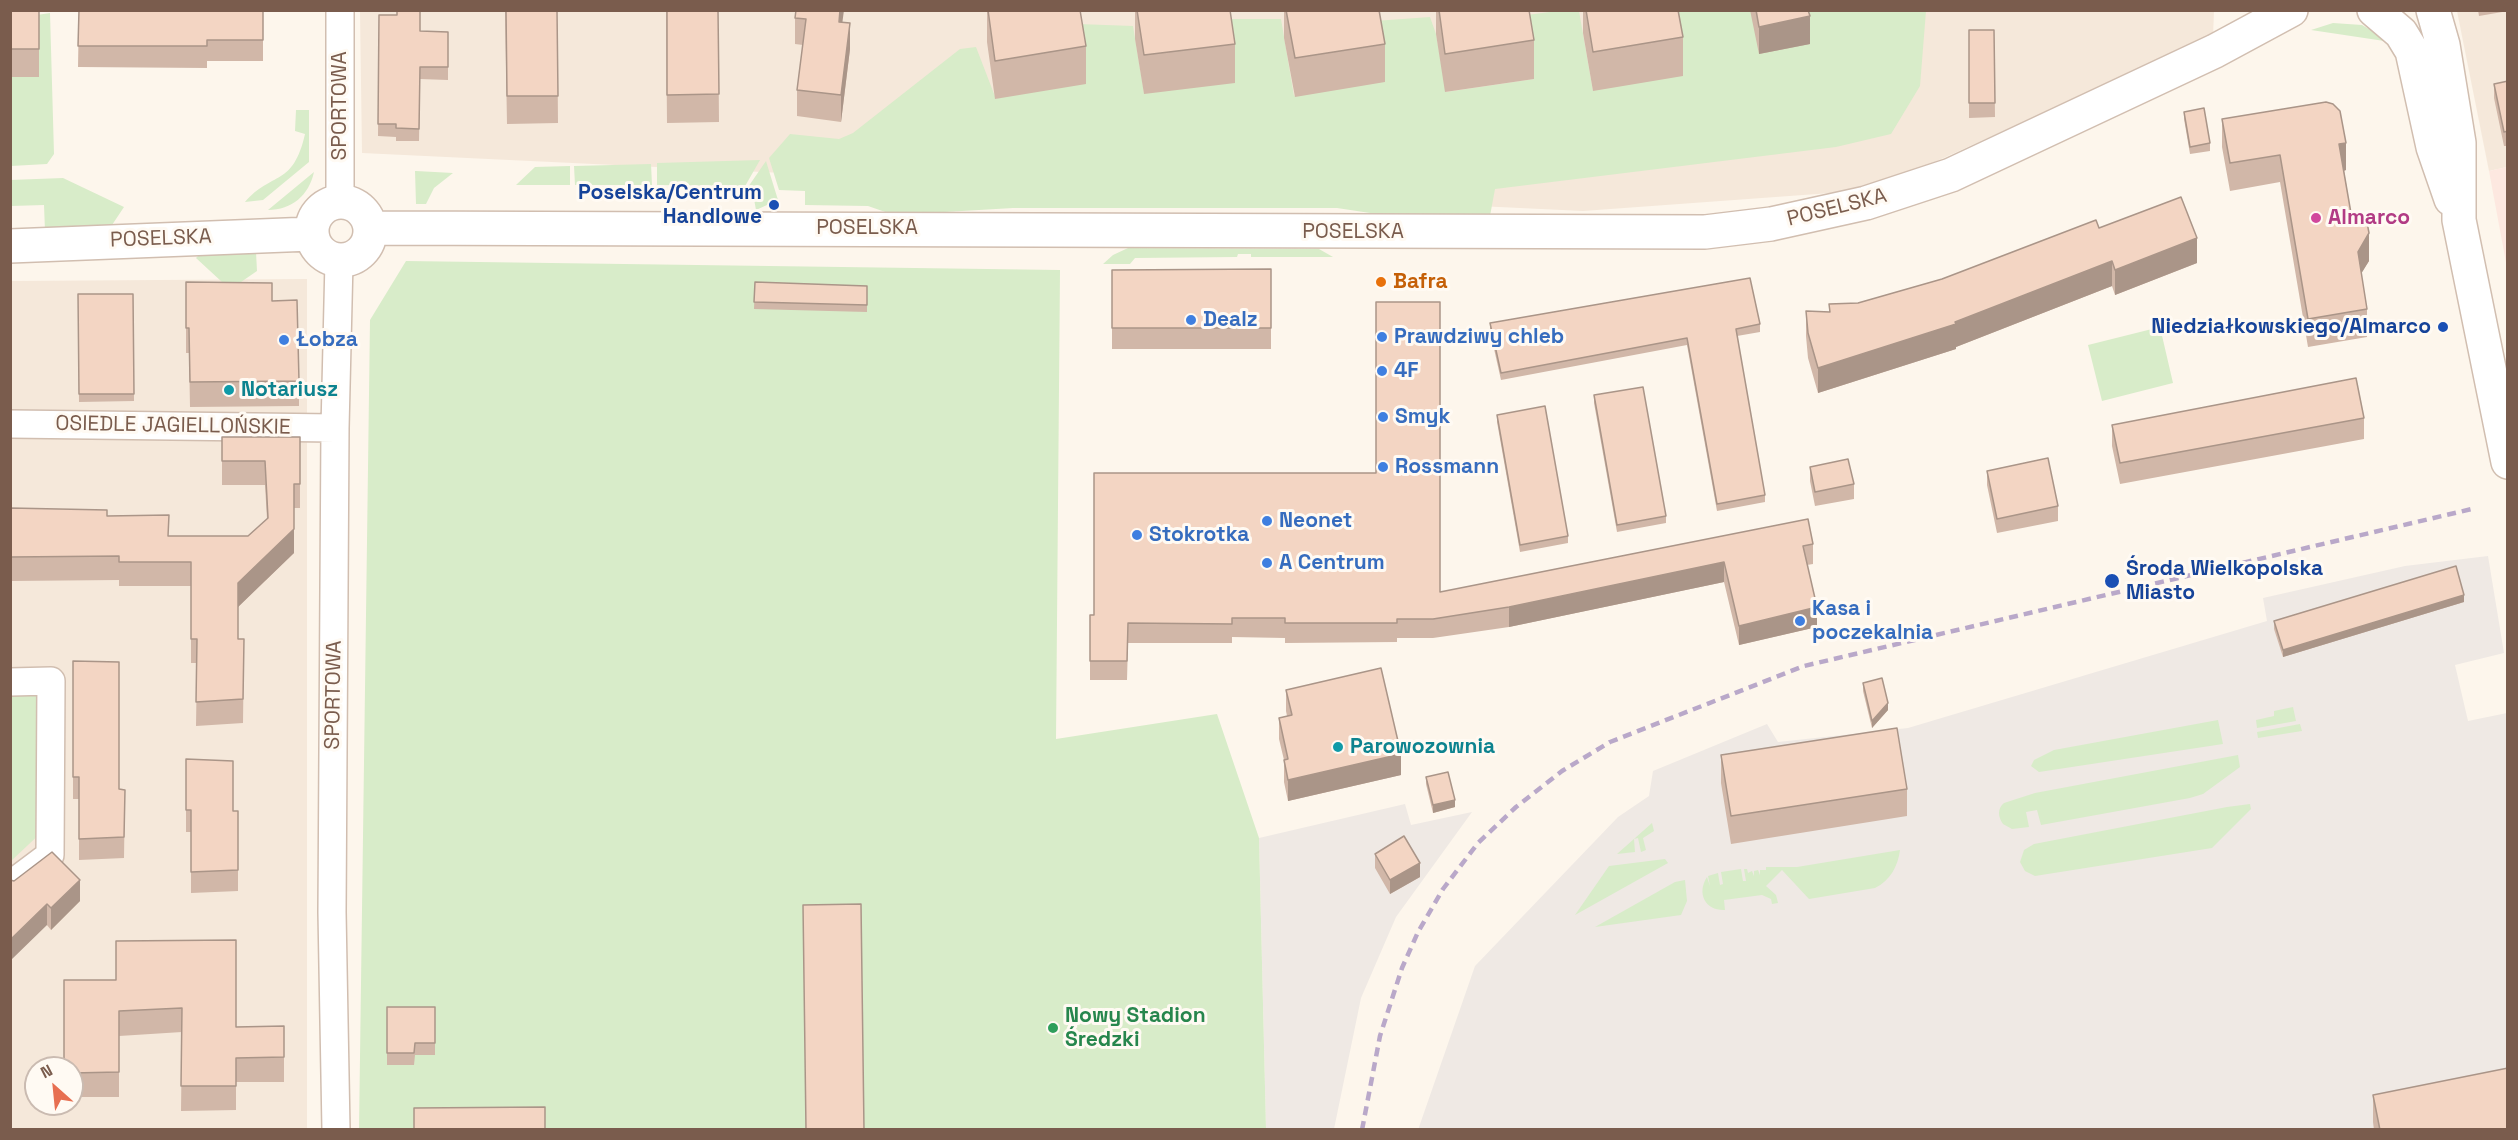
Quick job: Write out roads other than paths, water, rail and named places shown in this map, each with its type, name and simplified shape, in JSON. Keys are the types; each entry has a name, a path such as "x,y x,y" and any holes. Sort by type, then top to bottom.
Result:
{"street":[{"name":"SPORTOWA","path":"340,10 340,202"},
{"name":"POSELSKA","path":"371,228 1705,232 1771,224 1866,203 1951,175 2205,56 2291,10"},
{"path":"2374,10 2401,33 2412,51 2433,147 2459,220 2508,462"},
{"path":"2433,10 2443,45 2459,143 2459,220"},
{"path":"340,202 351,203 361,209 371,228 369,241 363,252 352,259 339,261 329,259 320,253 311,234 313,222 319,212 329,204 340,202"},
{"name":"POSELSKA","path":"10,246 311,234"},
{"name":"SPORTOWA","path":"336,1130 332,912 335,428 339,261"},
{"name":"OSIEDLE JAGIELLOŃSKIE","path":"10,424 335,428"},
{"path":"10,682 51,681 50,855 10,885"}],"railway":[{"path":"1362,1130 1380,1036 1402,968 1418,932 1443,889 1478,843 1516,807 1562,771 1610,742 1804,666 2476,508"}],"place":[{"name":"Poselska/Centrum Handlowe","path":"774,205"},
{"name":"Almarco","path":"2316,218"},
{"name":"Bafra","path":"1381,282"},
{"name":"Dealz","path":"1191,320"},
{"name":"Niedziałkowskiego/Almarco","path":"2443,327"},
{"name":"Prawdziwy chleb","path":"1382,337"},
{"name":"Łobza","path":"284,340"},
{"name":"4F","path":"1382,371"},
{"name":"Notariusz","path":"229,390"},
{"name":"Smyk","path":"1383,417"},
{"name":"Rossmann","path":"1383,467"},
{"name":"Neonet","path":"1267,521"},
{"name":"Stokrotka","path":"1137,535"},
{"name":"A Centrum","path":"1267,563"},
{"name":"Środa Wielkopolska Miasto","path":"2112,581"},
{"name":"Kasa i poczekalnia","path":"1800,621"},
{"name":"Parowozownia","path":"1338,747"},
{"name":"Nowy Stadion Średzki","path":"1053,1028"}]}
